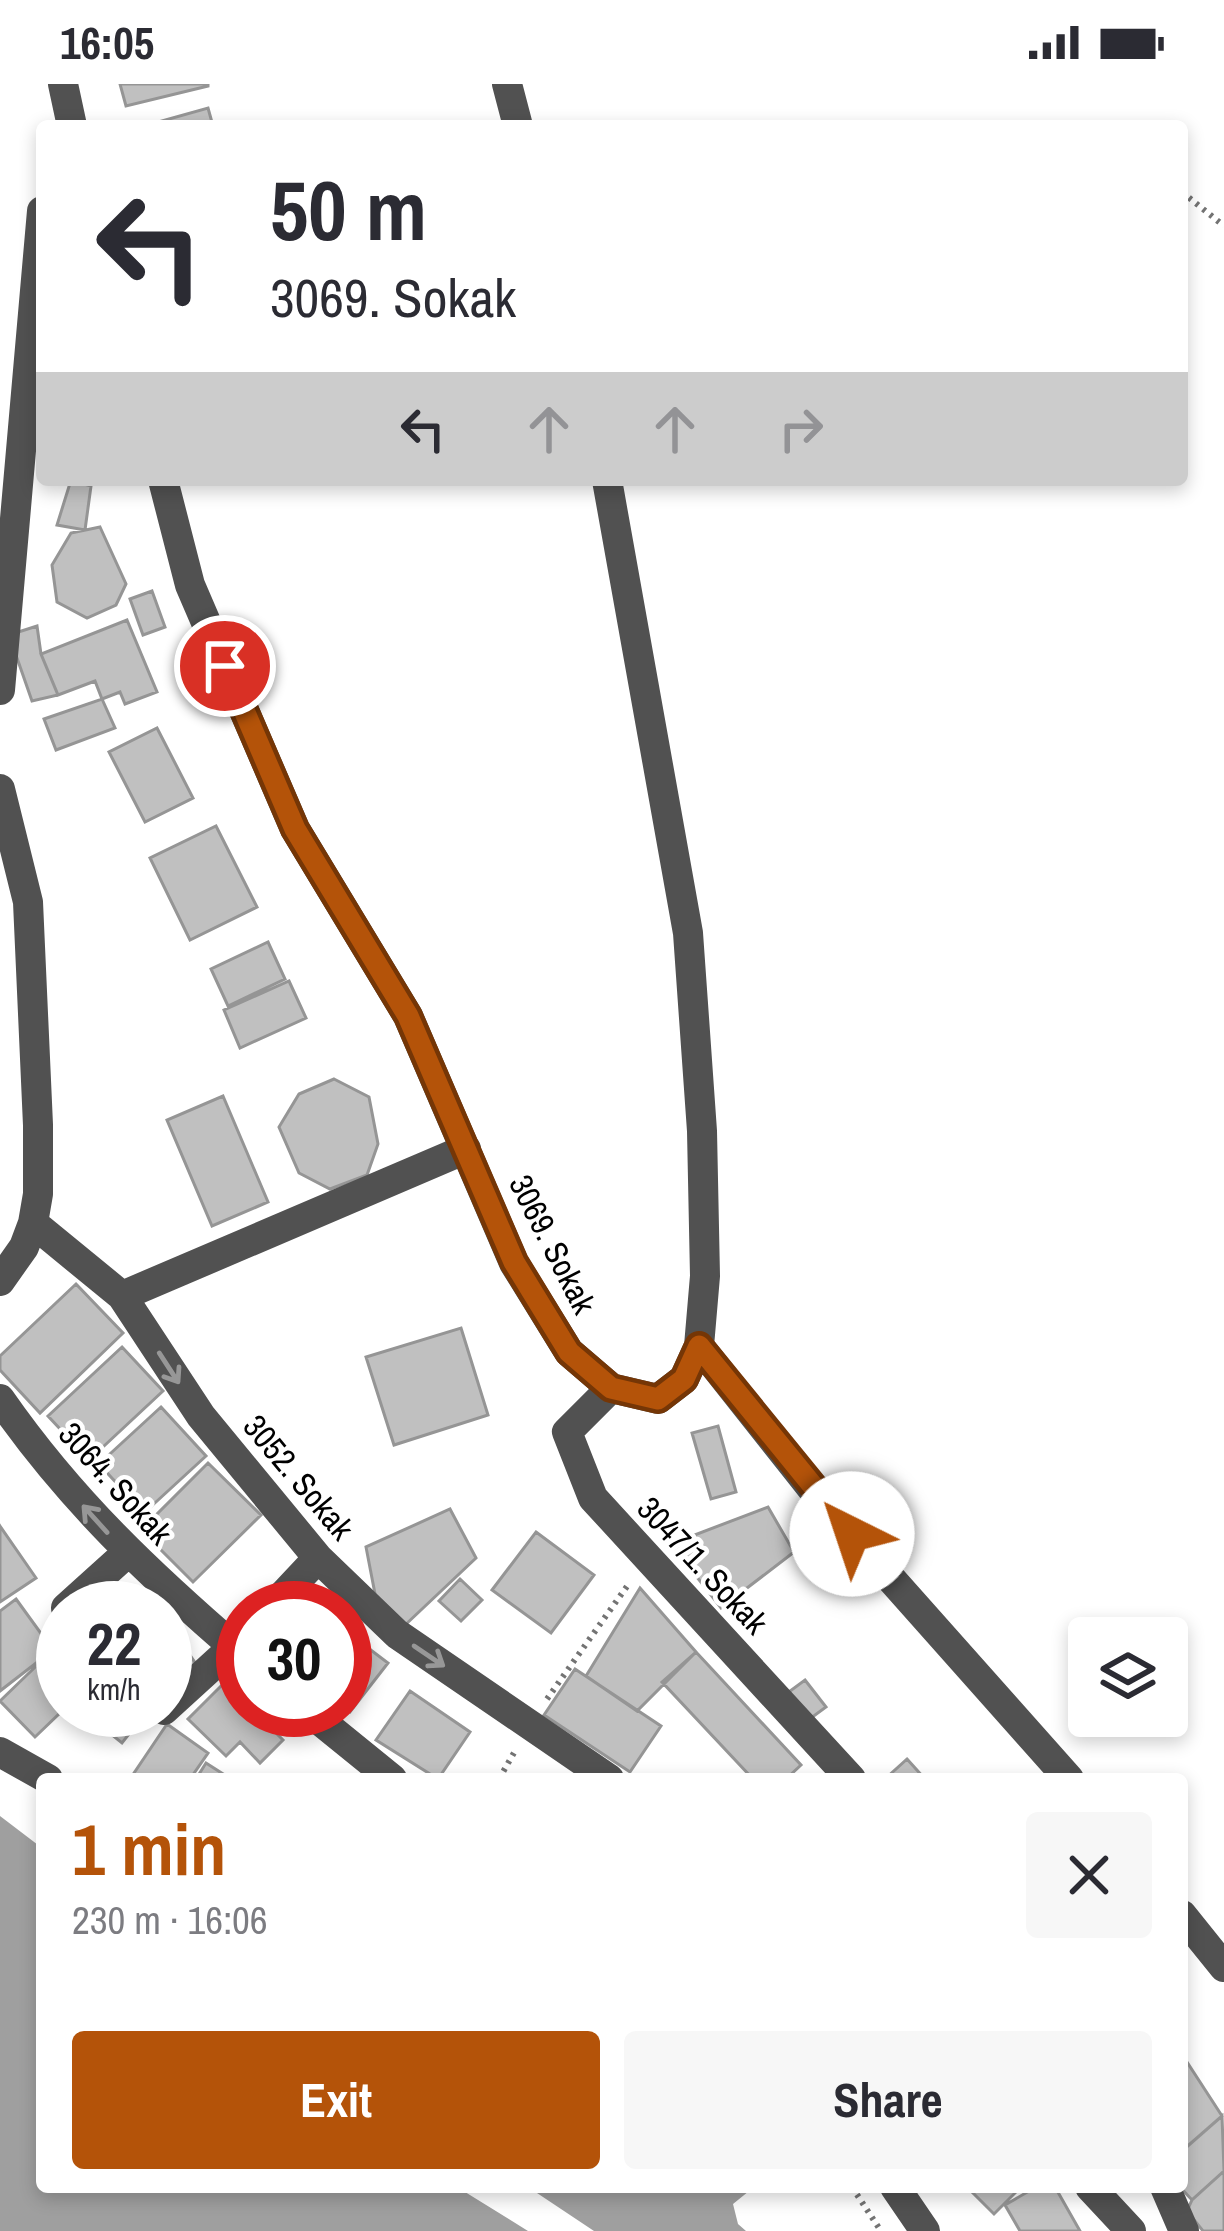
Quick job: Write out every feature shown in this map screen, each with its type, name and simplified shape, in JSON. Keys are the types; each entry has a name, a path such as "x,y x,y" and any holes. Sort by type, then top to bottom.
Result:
{"street":[{"path":"63,84 71,120"},
{"path":"507,84 516,120"},
{"path":"0,690 36,280"},
{"name":"3069. Sokak","path":"165,486 190,585 295,829 408,1016 514,1262 569,1352 611,1388"},
{"path":"608,486 688,933 705,1276 699,1346 684,1379 658,1399 611,1388"},
{"path":"0,789 28,902 38,1125 33,1223 0,1281"},
{"path":"122,1296 466,1149"},
{"name":"3052. Sokak","path":"33,1223 122,1296 201,1416 318,1558 397,1634 600,1773"},
{"path":"699,1346 821,1500 1064,1773"},
{"name":"3047/1. Sokak","path":"611,1388 567,1432 593,1498 845,1773"},
{"name":"3064. Sokak","path":"0,1399 40,1456 127,1553 216,1627"},
{"path":"97,1581 127,1553"},
{"path":"296,1581 318,1558"},
{"path":"192,1687 216,1667"},
{"path":"340,1737 385,1773"},
{"path":"0,1752 38,1773"},
{"path":"1188,1922 1224,1966"},
{"path":"899,2193 925,2231"},
{"path":"1096,2193 1131,2231"},
{"path":"1168,2193 1184,2231"}],"path":[{"path":"1188,197 1224,226"},
{"path":"502,1773 530,1724 647,1557"},
{"path":"856,2193 881,2231"}],"shaded area":[{"path":"0,1816 36,1843 36,2193 467,2193 528,2231 0,2231"},
{"path":"537,2193 747,2193 733,2204 738,2224 746,2231 594,2231"}],"building":[{"path":"120,84 208,84 208,86 126,106"},
{"path":"208,108 211,120 165,120"},
{"path":"69,486 91,486 85,530 57,525"},
{"path":"100,527 126,584 116,605 87,618 57,602 52,565 71,533"},
{"path":"152,591 165,627 143,635 130,599"},
{"path":"127,620 157,692 125,704 120,692 102,699 95,681 58,695 41,654"},
{"path":"37,626 41,654 58,695 32,701 9,635"},
{"path":"102,699 115,728 56,750 44,719"},
{"path":"157,728 193,798 145,822 109,752"},
{"path":"216,826 257,907 190,940 150,858"},
{"path":"268,942 285,979 228,1006 211,969"},
{"path":"289,981 306,1018 240,1048 224,1010"},
{"path":"334,1079 369,1097 378,1144 367,1175 330,1189 299,1173 279,1127 299,1094"},
{"path":"223,1096 268,1202 212,1226 167,1120"},
{"path":"76,1284 123,1333 40,1413 0,1370 0,1356"},
{"path":"461,1328 488,1415 394,1445 366,1357"},
{"path":"122,1347 163,1391 89,1460 48,1416"},
{"path":"161,1407 206,1456 144,1513 99,1464"},
{"path":"718,1426 736,1492 711,1499 692,1433"},
{"path":"208,1463 261,1515 193,1582 141,1530"},
{"path":"768,1507 794,1552 721,1608 671,1544"},
{"path":"450,1509 476,1558 403,1627 376,1599 366,1547"},
{"path":"0,1526 36,1578 0,1602"},
{"path":"536,1532 594,1575 551,1633 492,1590"},
{"path":"460,1579 482,1600 461,1621 439,1601"},
{"path":"640,1588 696,1652 637,1711 586,1676"},
{"path":"16,1599 36,1627 36,1663 0,1691 0,1611"},
{"path":"372,1651 388,1663 372,1684"},
{"path":"696,1652 801,1765 792,1773 747,1773 662,1682"},
{"path":"36,1666 36,1736 35,1737 0,1701"},
{"path":"575,1669 661,1726 630,1772 544,1715"},
{"path":"805,1680 826,1707 807,1721 786,1694"},
{"path":"216,1691 216,1737 283,1740 260,1763 240,1742 226,1756 192,1723 192,1715"},
{"path":"410,1691 470,1732 442,1773 428,1773 376,1740"},
{"path":"158,1737 185,1737 208,1753 194,1773 134,1773"},
{"path":"907,1759 920,1773 892,1773"},
{"path":"206,1763 222,1773 200,1773"},
{"path":"1188,2064 1222,2116 1188,2146"},
{"path":"1222,2116 1224,2171 1192,2200 1186,2193 1188,2146"},
{"path":"1224,2171 1224,2231 1203,2231 1187,2211 1192,2200"},
{"path":"973,2193 1015,2193 994,2214"},
{"path":"1026,2193 1058,2193 1080,2231 1020,2231 1005,2205"}],"route":[{"path":"225,666 295,829 408,1016 514,1262 569,1352 611,1388 658,1399 684,1379 699,1346 852,1534"}]}
